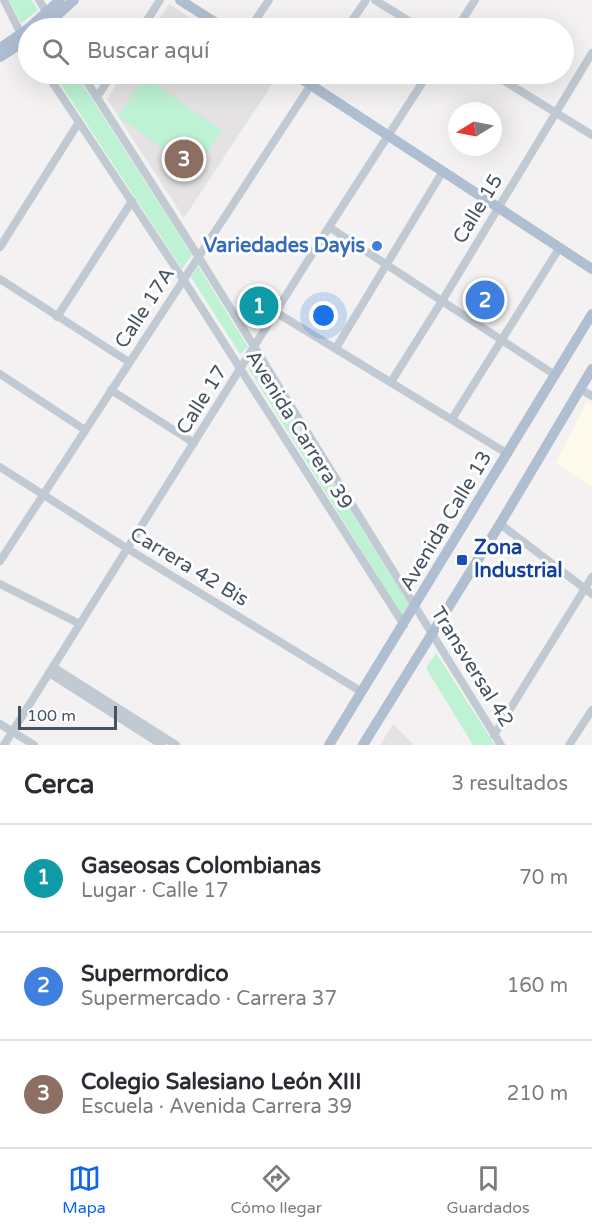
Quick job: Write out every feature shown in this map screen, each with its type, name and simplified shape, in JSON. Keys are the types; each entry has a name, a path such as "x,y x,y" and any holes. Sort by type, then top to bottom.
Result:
{"main road":[{"path":"51,18 60,0"},
{"path":"54,18 74,0"},
{"path":"180,0 209,18"},
{"path":"0,48 18,40"},
{"path":"0,57 18,43"},
{"path":"311,84 592,269"},
{"name":"Avenida Calle 13","path":"329,745 592,314"},
{"path":"363,745 500,524 592,369"}],"street":[{"path":"4,0 18,22"},
{"path":"39,0 46,18"},
{"path":"148,18 160,0"},
{"path":"257,18 269,0"},
{"path":"354,18 366,0"},
{"path":"375,0 404,18"},
{"path":"463,18 475,0"},
{"name":"Calle 15","path":"574,83 592,53"},
{"name":"Avenida Carrera 39","path":"54,84 183,279 404,625"},
{"name":"Avenida Carrera 39","path":"89,84 255,347 415,607"},
{"path":"97,97 105,84"},
{"name":"Calle 17A","path":"0,561 311,84"},
{"name":"Calle 17","path":"4,745 329,227 422,84"},
{"path":"509,84 592,135"},
{"name":"Calle 15","path":"391,382 573,84"},
{"path":"0,247 79,122"},
{"path":"336,348 443,171"},
{"path":"57,317 132,201"},
{"path":"329,227 555,375"},
{"path":"452,419 560,247"},
{"path":"0,279 129,362"},
{"path":"277,313 508,454"},
{"path":"0,374 86,429"},
{"path":"580,389 592,396"},
{"path":"111,390 194,444"},
{"name":"Carrera 42 Bis","path":"0,467 128,549 362,692"},
{"path":"500,524 589,591"},
{"path":"494,735 589,591 592,577"},
{"path":"0,584 80,624"},
{"name":"Transversal 42","path":"415,607 501,745"},
{"path":"51,670 143,729 173,744"},
{"path":"569,745 592,710"},
{"path":"0,724 34,745"},
{"path":"143,729 162,745"}],"shaded area":[{"path":"169,4 191,18 160,18"},
{"path":"117,84 272,84 184,218 107,99"},
{"path":"587,402 592,405 592,487 555,463"},
{"path":"393,724 414,745 380,745"}],"green space":[{"path":"9,0 32,0 38,10 28,18 18,18"},
{"path":"61,84 82,84 192,255 182,269"},
{"path":"140,84 155,84 222,131 194,170 118,116"},
{"path":"198,266 248,347 240,354 191,277"},
{"path":"254,357 409,604 402,615 248,368"},
{"path":"436,653 495,745 473,745 426,668"}],"place":[{"name":"Colegio Salesiano León XIII","path":"184,159"},
{"name":"Variedades Dayis","path":"377,246"},
{"name":"Supermordico","path":"485,300"},
{"name":"Gaseosas Colombianas","path":"259,306"},
{"name":"Zona Industrial","path":"462,560"}]}
